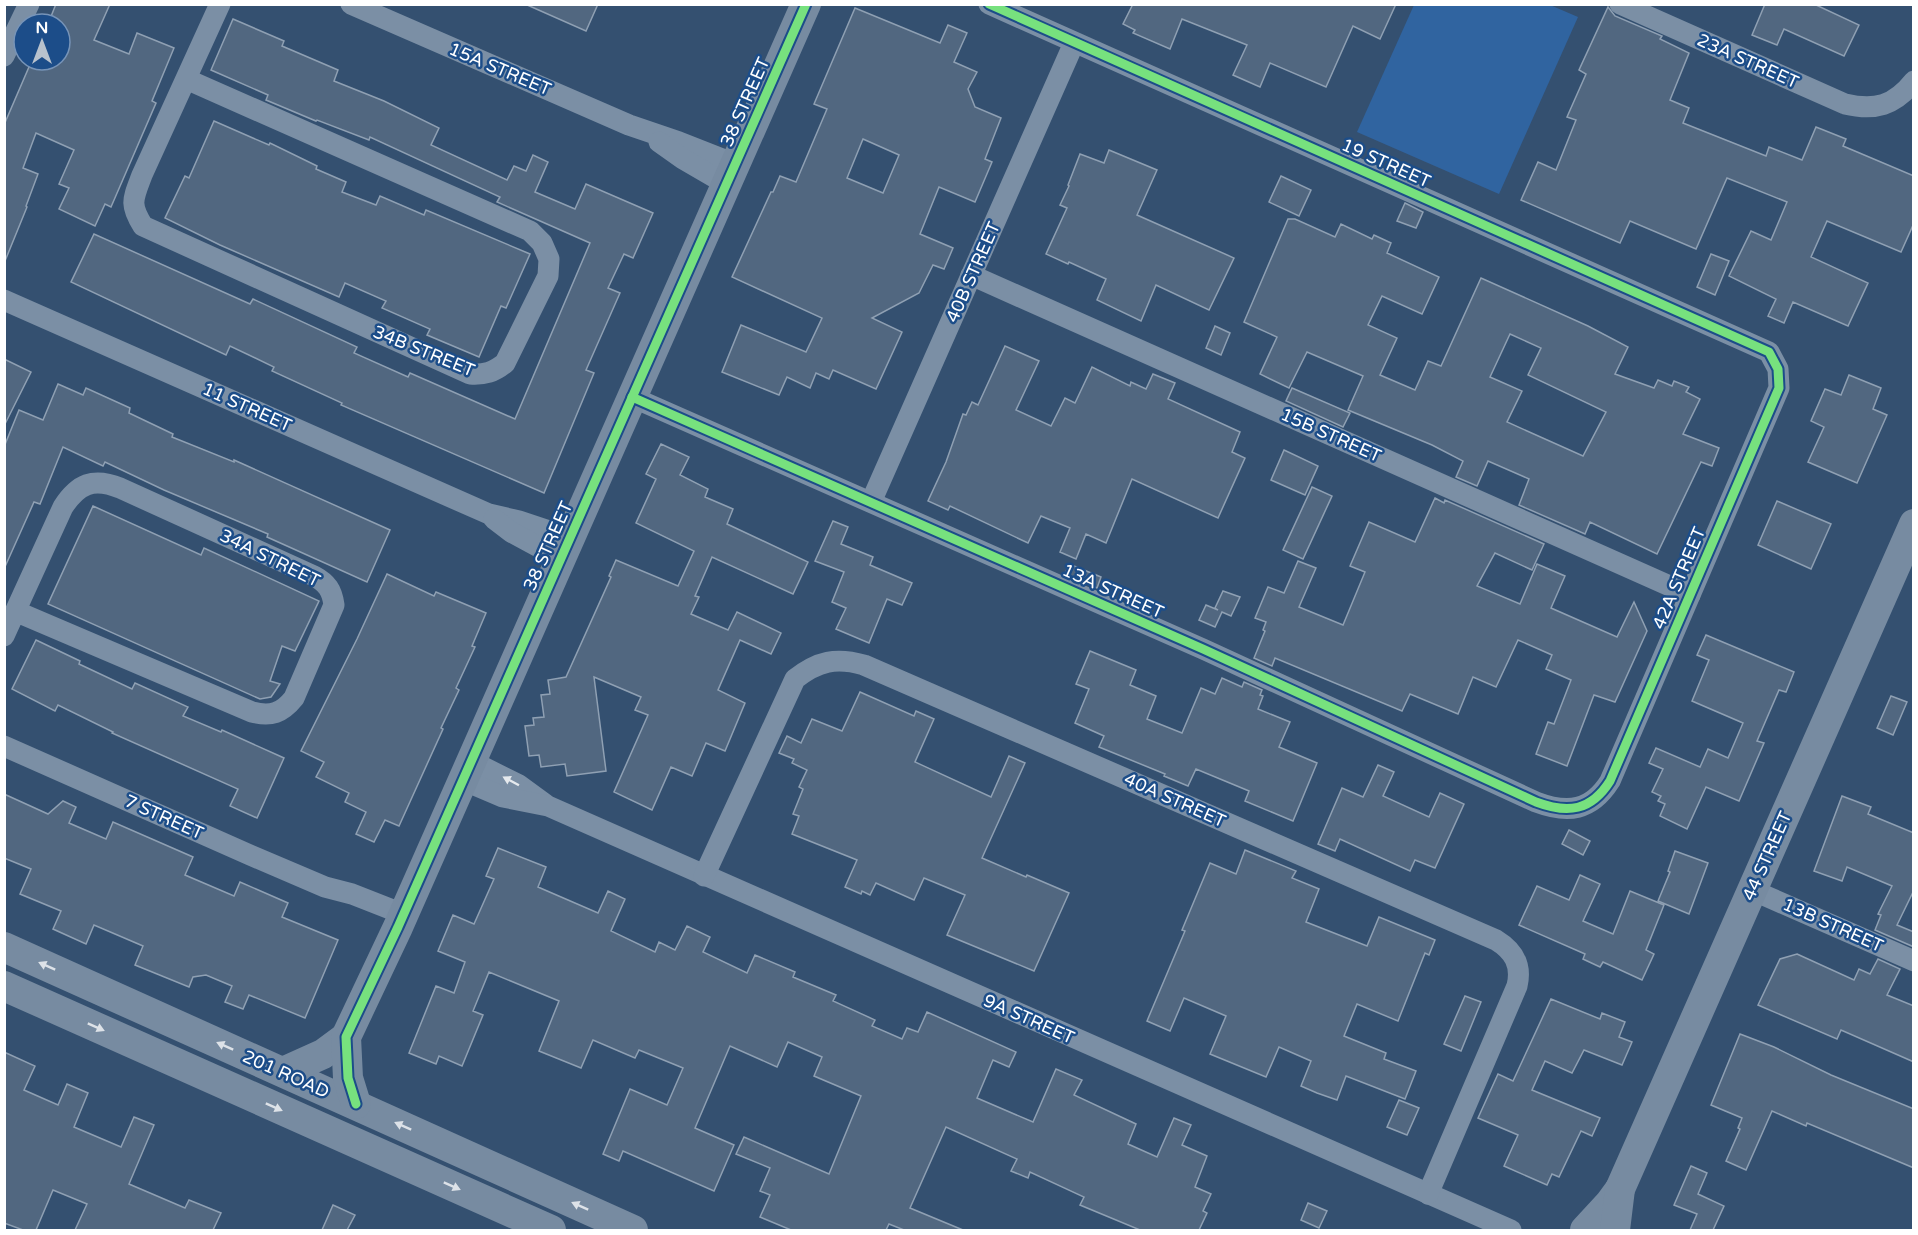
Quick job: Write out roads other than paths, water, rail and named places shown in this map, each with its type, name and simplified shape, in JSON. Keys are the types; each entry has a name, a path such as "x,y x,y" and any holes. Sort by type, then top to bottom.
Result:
{"street":[{"name":"34B STREET","path":"186,79 530,231 542,243 549,259 548,276 505,363 495,371 482,375 470,374 143,226 133,211 134,195 186,79 220,4"},
{"name":"38 STREET","path":"356,1104 347,1072 346,1037 467,771 806,4"},
{"name":"19 STREET","path":"989,4 1769,352"},
{"name":"23A STREET","path":"1620,4 1845,104 1867,108 1878,107 1898,97 1914,81"},
{"path":"4,56 23,6"},
{"name":"15A STREET","path":"363,7 650,133 683,159 731,174"},
{"name":"40B STREET","path":"871,502 1074,42"},
{"name":"15B STREET","path":"971,275 1690,595"},
{"name":"11 STREET","path":"4,300 489,514 511,532 565,548"},
{"name":"42A STREET","path":"1581,807 1598,796 1610,781 1779,388 1778,369 1769,352"},
{"name":"13A STREET","path":"632,397 1203,649 1536,802 1566,809 1581,807"},
{"name":"34A STREET","path":"4,636 15,611 63,507 71,495 83,486 95,482 108,483 120,488 314,576 325,582 332,592 334,605 294,698 287,707 276,714 264,715 15,611"},
{"name":"44 STREET","path":"1585,1230 1620,1189 1914,524"},
{"name":"40A STREET","path":"704,876 795,679 816,665 840,660 864,664 1496,940 1512,952 1517,961 1519,978 1517,986 1428,1194"},
{"name":"7 STREET","path":"4,746 325,887 346,903 400,921"},
{"name":"9A STREET","path":"467,771 519,785 548,806 704,876 1511,1230"},
{"name":"13B STREET","path":"1752,890 1914,961"},
{"name":"201 ROAD","path":"4,947 633,1230"},
{"name":"201 ROAD","path":"4,986 551,1230"},
{"name":"38 STREET","path":"283,1072 316,1058 346,1037"},
{"name":"44 STREET","path":"1615,1230 1620,1189"}]}
